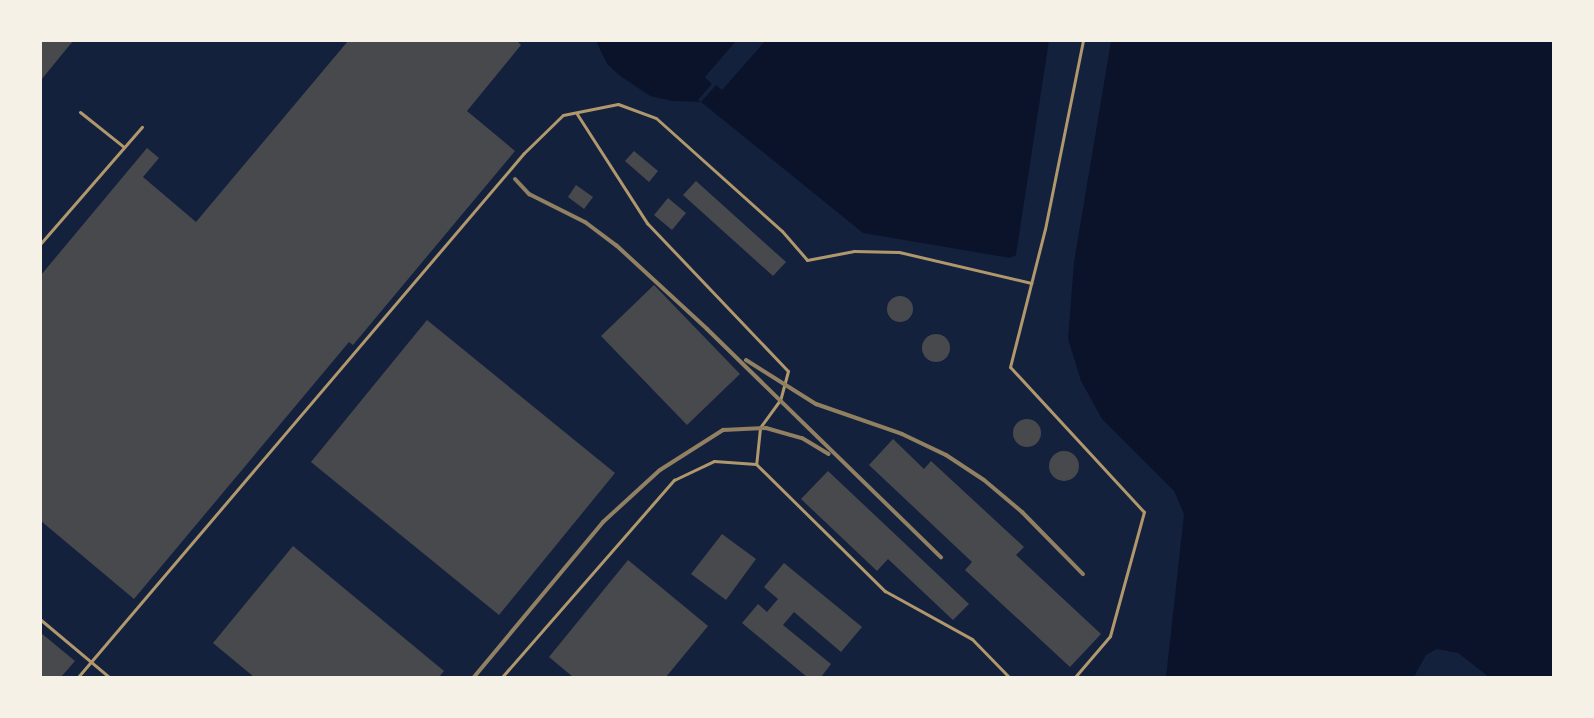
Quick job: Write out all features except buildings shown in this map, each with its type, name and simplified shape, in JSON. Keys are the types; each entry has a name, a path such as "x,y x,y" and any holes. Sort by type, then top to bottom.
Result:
{"lane":[{"path":"1075,677 1110,636 1144,512 1010,367 1032,283 1083,41"},
{"path":"78,677 524,153 563,115 577,114 618,104 656,118 782,231 807,260 854,251 899,252 1032,283"},
{"path":"80,112 124,147"},
{"path":"577,114 647,223 788,371 780,400 760,428 756,464"},
{"path":"41,243 142,127"},
{"path":"502,677 674,480 714,460 756,464 885,592 972,639 1008,677"},
{"path":"41,620 109,677"}],"water":[{"path":"596,41 1049,41 1016,255 1010,258 863,233 701,102 672,101 650,96 619,75 607,64"},
{"path":"1111,41 1553,41 1553,677 1489,677 1458,653 1437,649 1426,655 1414,677 1166,677 1184,514 1174,491 1102,419 1081,381 1068,339 1074,262"}],"pier":[{"path":"736,41 765,41 722,90 716,85 701,102 698,100 712,84 705,77"}],"railway":[{"path":"515,179 529,194 585,222 616,245 707,329 941,557"},
{"path":"746,360 816,404 902,434 946,455 984,480 1022,512 1083,574"},
{"path":"474,677 603,522 660,470 723,430 766,428 802,438 829,454"}]}
